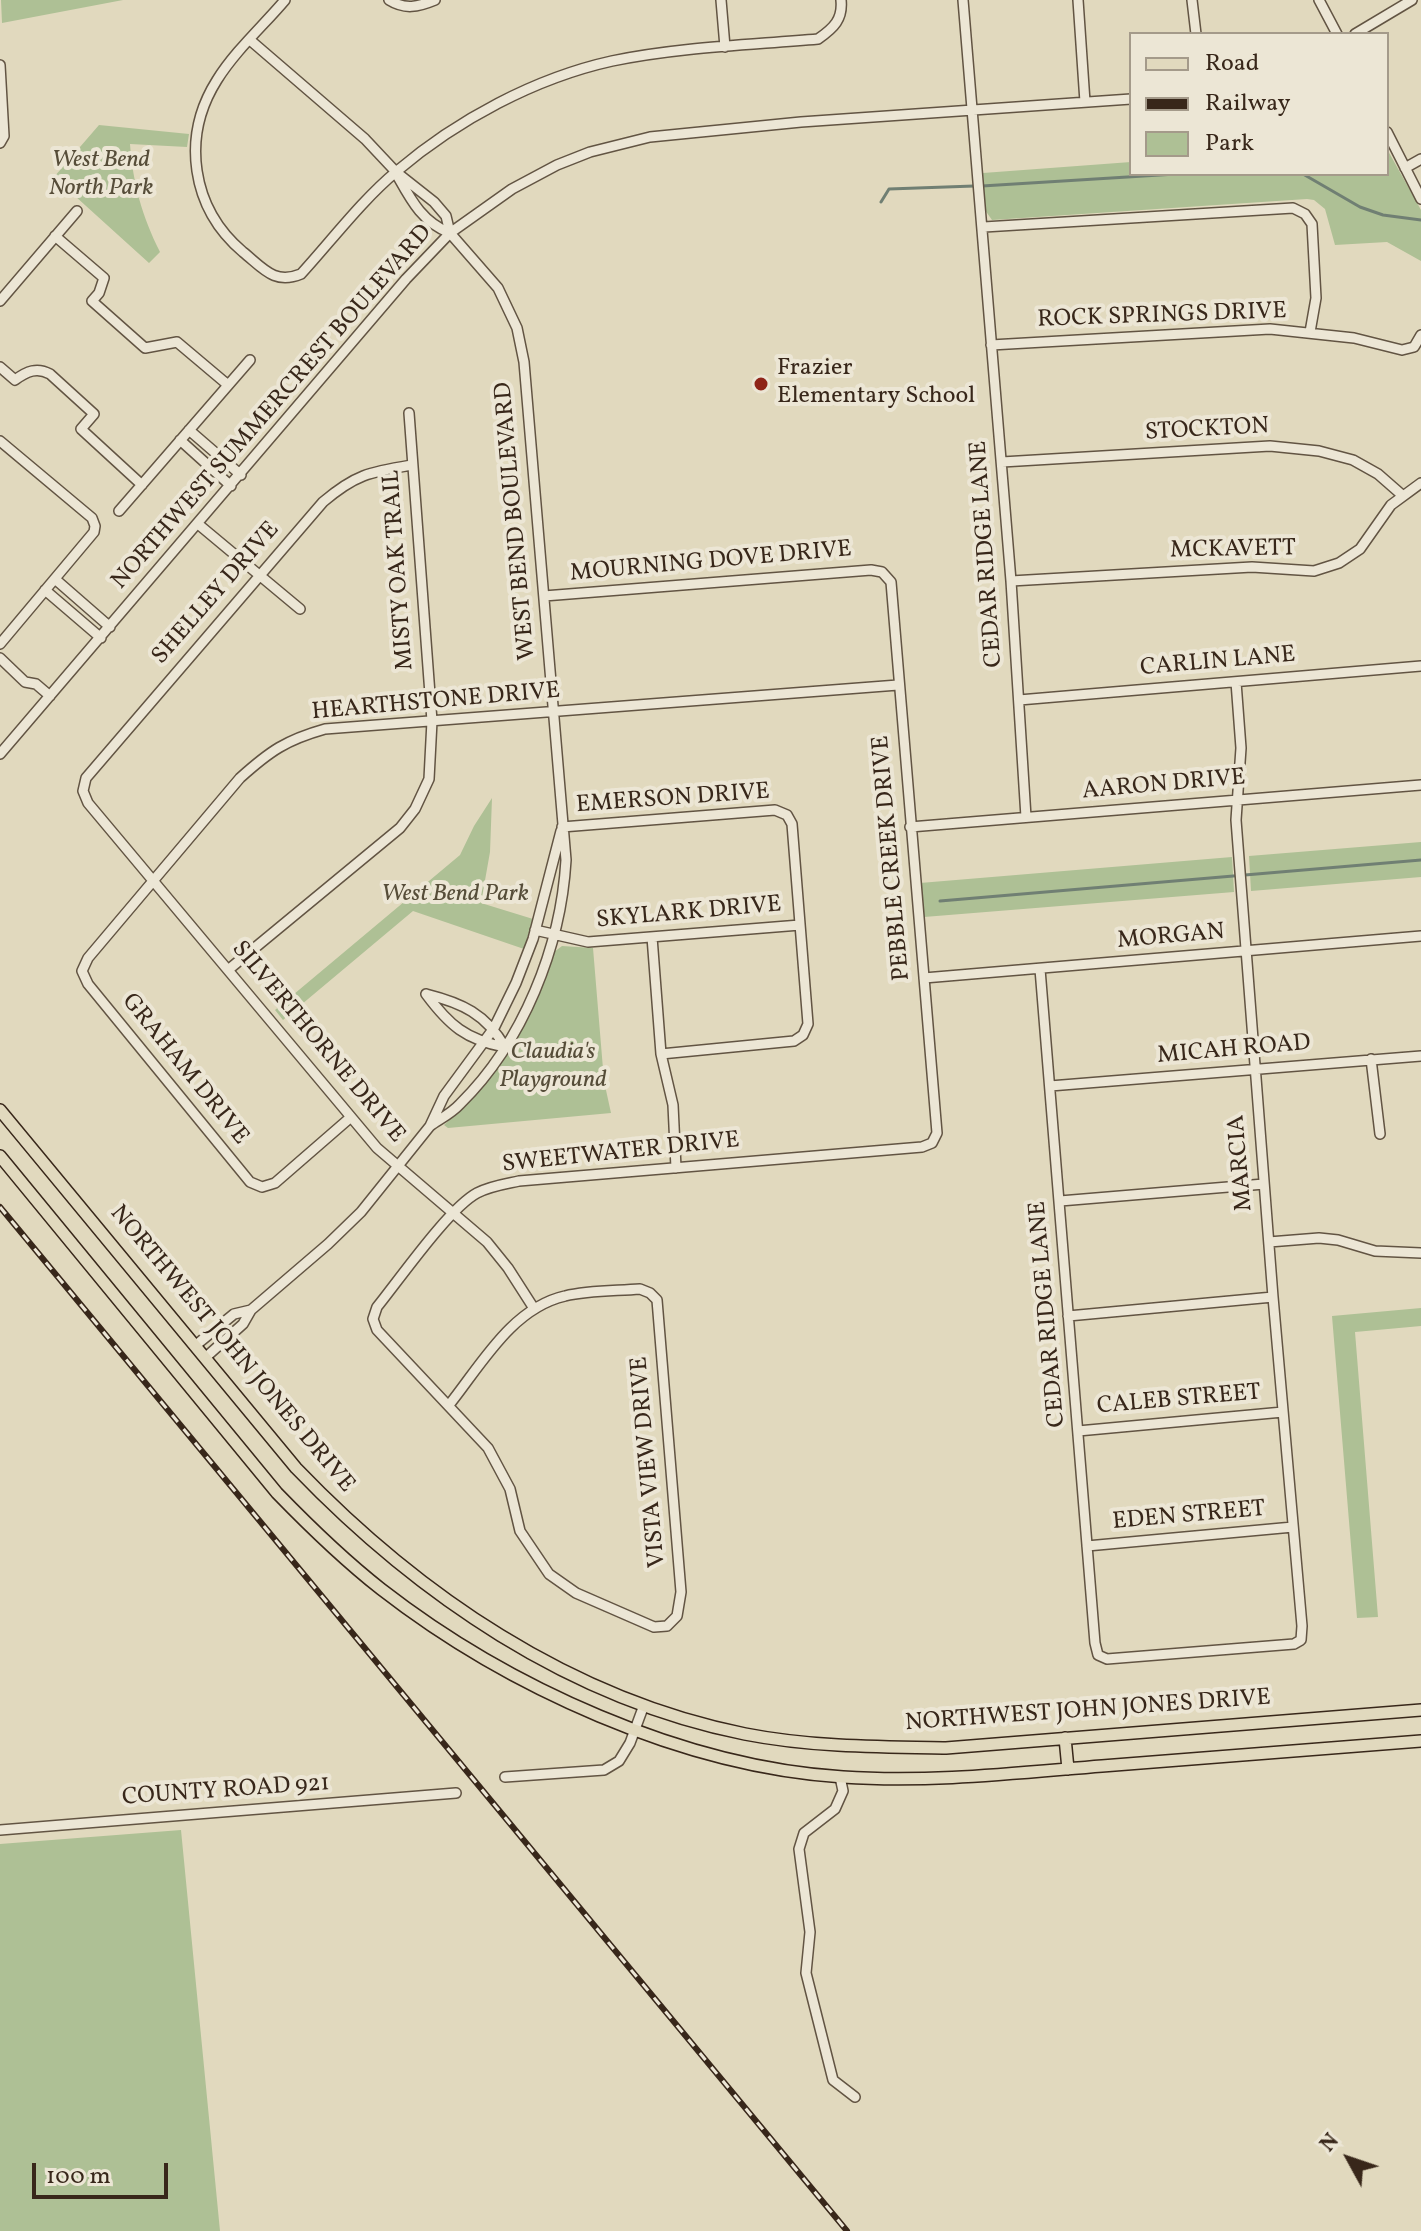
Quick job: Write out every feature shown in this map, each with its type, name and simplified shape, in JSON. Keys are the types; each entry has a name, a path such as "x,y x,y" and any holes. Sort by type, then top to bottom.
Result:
{"main road":[{"name":"NORTHWEST JOHN JONES DRIVE","path":"0,1110 296,1468 340,1513 396,1563 498,1635 566,1671 644,1705 692,1721 748,1734 830,1744 946,1748 1421,1710"},
{"path":"0,1156 277,1493 321,1537 380,1588 433,1627 554,1696 685,1748 740,1762 840,1777 930,1779 1421,1741"},
{"path":"1065,1738 1068,1769"}],"street":[{"path":"285,0 218,78 204,103 197,126 194,159 200,188 220,230 266,272 289,279 301,274 396,172 459,126 509,99 559,77 635,57 818,39 834,28 842,12 841,0"},
{"path":"389,0 398,6 413,8 435,0"},
{"path":"721,0 725,47"},
{"name":"CEDAR RIDGE LANE","path":"963,0 984,227 1026,817"},
{"path":"1078,0 1085,102"},
{"path":"1192,0 1196,32"},
{"path":"1319,0 1336,32"},
{"path":"1358,32 1412,0"},
{"name":"WEST BEND BOULEVARD","path":"250,40 365,139 396,172 434,202 446,216 450,233"},
{"path":"0,65 4,136 0,143"},
{"path":"972,109 1129,99"},
{"name":"NORTHWEST SUMMERCREST BOULEVARD","path":"0,754 406,279 450,233 512,189 590,152 650,137 972,109"},
{"path":"1389,136 1421,199"},
{"path":"1405,168 1421,159"},
{"name":"WEST BEND BOULEVARD","path":"396,172 423,217 435,227 450,233 498,288 517,328 524,362 565,874 553,936 535,991 505,1047 482,1080 458,1107 430,1126"},
{"path":"984,227 1293,208 1305,214 1312,224 1316,298 1310,332"},
{"path":"0,301 77,211"},
{"path":"55,236 104,278 99,293 92,301 145,348 177,342 228,385"},
{"name":"ROCK SPRINGS DRIVE","path":"991,345 1270,329 1354,338 1402,350 1414,347 1421,335"},
{"path":"119,511 250,360"},
{"path":"0,367 15,380 35,370 50,374 94,414 81,429 142,485"},
{"name":"MISTY OAK TRAIL","path":"228,970 400,828 415,809 429,779 432,721 409,413"},
{"path":"189,430 241,475"},
{"path":"180,440 231,486"},
{"path":"0,441 92,518 95,526 94,532 0,644"},
{"name":"STOCKTON","path":"1002,462 1270,446 1319,451 1353,460 1378,474 1402,495"},
{"name":"SHELLEY DRIVE","path":"83,791 86,778 323,502 345,483 368,472 412,465"},
{"name":"MCKAVETT","path":"1011,581 1252,567 1314,571 1339,563 1360,549 1391,505 1421,483"},
{"path":"198,524 300,609"},
{"name":"MOURNING DOVE DRIVE","path":"544,596 871,570 882,572"},
{"name":"PEBBLE CREEK DRIVE","path":"882,572 891,582 937,1133 932,1143"},
{"path":"55,579 110,627"},
{"path":"45,590 101,638"},
{"path":"0,658 25,682 36,684 50,696"},
{"name":"CARLIN LANE","path":"1019,700 1421,666"},
{"name":"MARCIA","path":"1098,1655 1107,1659 1294,1644 1301,1640 1239,860 1237,800 1241,748 1236,682"},
{"name":"HEARTHSTONE DRIVE","path":"82,971 88,958 240,778 266,754 293,738 325,729 898,685"},
{"name":"AARON DRIVE","path":"910,827 1421,785"},
{"name":"SILVERTHORNE DRIVE","path":"83,791 88,803 377,1148 487,1242 533,1307"},
{"name":"EMERSON DRIVE","path":"562,827 775,810 787,815 792,824 800,925"},
{"name":"WEST BEND BOULEVARD","path":"206,1357 243,1324 251,1310 361,1212 430,1126 444,1096 494,1028 516,983 535,930 562,827"},
{"path":"661,1054 794,1041 803,1035 808,1024 800,925"},
{"name":"SKYLARK DRIVE","path":"535,930 588,942 800,925"},
{"name":"MORGAN","path":"924,978 1421,936"},
{"path":"652,937 661,1054 673,1105 676,1168"},
{"name":"CEDAR RIDGE LANE","path":"1040,969 1098,1655"},
{"name":"GRAHAM DRIVE","path":"82,971 88,984 250,1182 262,1187 275,1183 351,1117"},
{"path":"426,994 456,1002 494,1028 505,1047 483,1043 444,1019 426,994"},
{"name":"MICAH ROAD","path":"1050,1086 1421,1056"},
{"path":"1371,1059 1380,1134"},
{"name":"SWEETWATER DRIVE","path":"449,1405 377,1330 373,1319 377,1307 454,1212 474,1194 519,1181 922,1147 932,1143"},
{"path":"1060,1201 1264,1184"},
{"path":"1269,1242 1319,1238 1375,1251 1421,1253"},
{"name":"VISTA VIEW DRIVE","path":"449,1405 488,1448 500,1468 510,1489 520,1531 549,1574 576,1593 654,1627 667,1626 677,1616 681,1592 657,1300 640,1289 567,1295 533,1307"},
{"path":"1068,1316 1273,1297"},
{"path":"449,1405 512,1326 533,1307"},
{"name":"WEST BEND BOULEVARD","path":"196,1345 234,1314 251,1310"},
{"name":"CALEB STREET","path":"1078,1431 1283,1412"},
{"name":"EDEN STREET","path":"1087,1546 1293,1527"},
{"path":"505,1777 604,1770 619,1761 644,1705"},
{"path":"840,1777 843,1791 835,1809 804,1833 799,1849 810,1932 806,1973 833,2080 855,2097"},
{"name":"COUNTY ROAD 921","path":"0,1830 456,1793"}],"green space":[{"path":"1,0 123,0 2,23"},
{"name":"West Bend North Park","path":"99,125 189,134 187,147 130,144 139,200 160,252 149,263 54,177"},
{"path":"1389,153 1421,210 1421,261 1387,242 1335,245 1325,209 1314,200 1307,199 992,220 985,210 983,173 1129,162 1129,176 1389,176"},
{"name":"West Bend Park","path":"492,798 490,852 481,903 533,919 524,949 413,911 283,1020 275,1010 460,855"},
{"path":"1421,842 1421,877 1251,891 1249,856"},
{"path":"1232,857 1234,892 924,917 920,883"},
{"name":"Claudia's Playground","path":"562,946 593,948 604,1081 611,1113 448,1128 444,1125 491,1075 543,983 554,952"},
{"path":"1421,1308 1421,1326 1355,1332 1378,1617 1357,1618 1332,1316"},
{"path":"181,1830 220,2231 0,2231 0,1844"}],"waterway":[{"path":"982,186 1144,176"},
{"path":"1306,176 1360,207 1383,215 1421,220"},
{"path":"881,202 889,189 974,186"},
{"path":"940,901 1421,860"}],"railway":[{"path":"0,1207 847,2231"}],"place":[{"name":"Frazier Elementary School","path":"761,384"}]}
